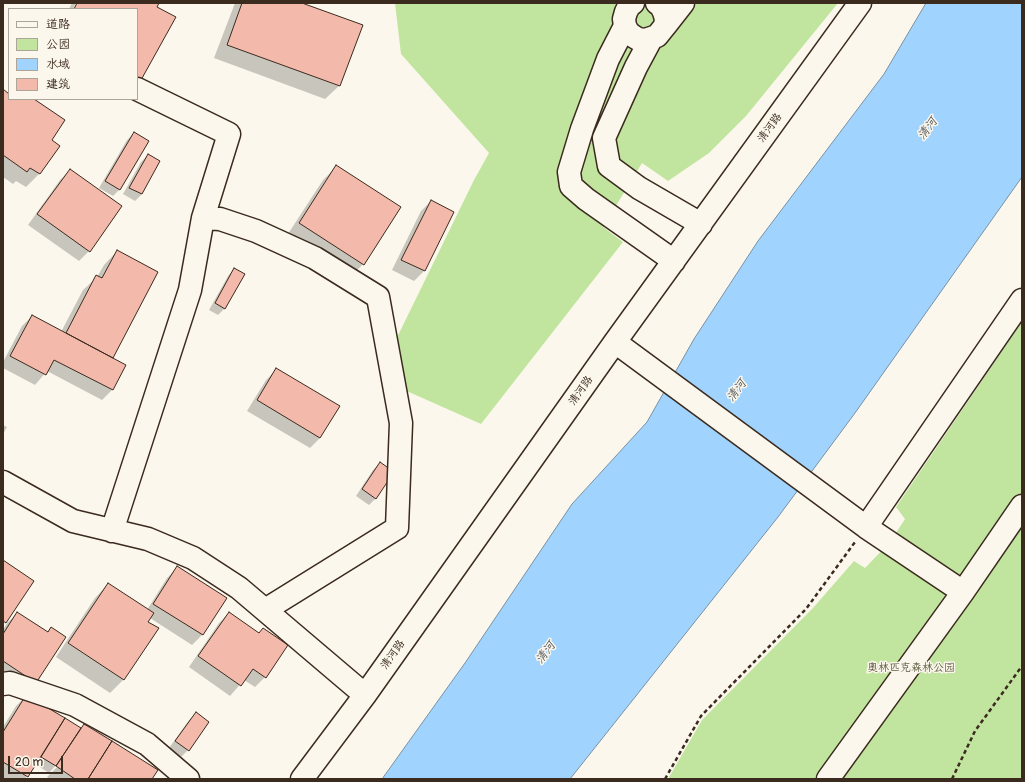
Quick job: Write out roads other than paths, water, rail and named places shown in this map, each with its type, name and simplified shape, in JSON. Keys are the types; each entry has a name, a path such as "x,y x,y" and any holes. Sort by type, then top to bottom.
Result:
{"street":[{"path":"657,3 661,6 666,19 636,67 604,138 609,166 639,188 701,224"},
{"path":"627,9 628,32 638,39 658,33 683,3"},
{"name":"清河路","path":"302,779 365,695 615,342 860,3"},
{"path":"627,9 582,129 569,172 571,186 586,199 674,261"},
{"path":"112,531 190,290 203,218 229,134 138,89"},
{"path":"203,218 220,218 263,234 315,258 378,297 401,423 397,528 265,610"},
{"path":"866,527 1022,300"},
{"path":"615,342 866,527 963,592"},
{"path":"3,482 73,521 148,539 193,558 239,588 365,695"},
{"path":"828,779 963,592 1022,506"},
{"path":"3,684 10,683 75,705 148,744 188,779"}],"water":[{"name":"清河","path":"926,3 1022,3 1022,177 855,413 778,517 570,779 382,779 465,663 572,504 647,422 694,339 758,241 884,74"}],"park label":[{"name":"奥林匹克森林公园","path":"911,668"}]}
